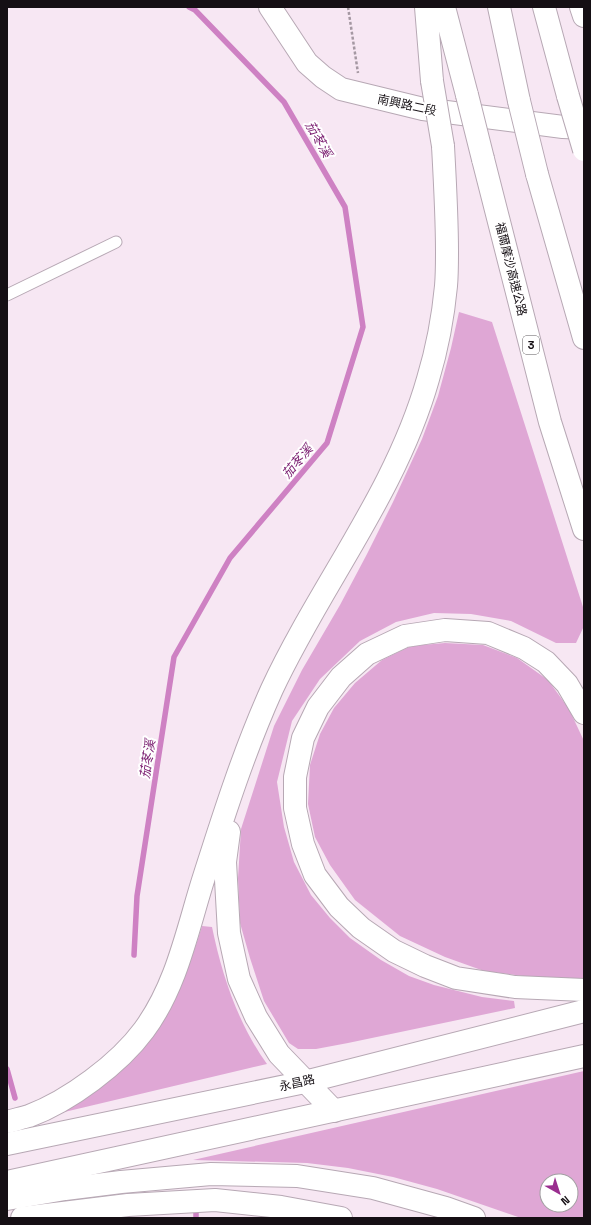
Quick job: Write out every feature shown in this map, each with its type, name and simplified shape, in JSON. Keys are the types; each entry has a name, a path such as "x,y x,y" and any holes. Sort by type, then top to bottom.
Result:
{"main road":[{"name":"南興路二段","path":"270,7 307,62 323,77 341,89 423,109 563,128 584,128"},
{"path":"7,1122 29,1116 65,1098 98,1075 123,1054 144,1030 158,1008 173,974 189,930 204,877 240,768 272,689 311,614 366,520 394,468 413,425 428,380 440,331 446,284 447,213 443,146 432,81 426,7"},
{"name":"福爾摩沙高速公路","path":"444,7 550,422 584,529"},
{"path":"499,7 519,101 537,174 584,338"},
{"path":"544,7 584,150"},
{"path":"581,7 584,16"},
{"path":"584,713 567,684 546,662 524,648 488,633 445,630 405,636 367,654 341,677 318,708 303,738 295,777 295,808 303,844 315,875 339,907 361,928 394,951 425,966 456,978 516,987 584,990"},
{"path":"240,768 225,862 229,933 239,979 256,1017 279,1054 334,1112"},
{"name":"永昌路","path":"7,1144 305,1082 584,1012"},
{"path":"7,1182 334,1112 584,1056"},
{"path":"7,1199 65,1188 211,1174 297,1176 374,1188 446,1208 474,1218"},
{"path":"22,1218 128,1204 215,1200 281,1206 341,1218"}],"lane":[{"path":"7,295 116,242"}],"path":[{"path":"348,7 362,95"}],"shaded area":[{"path":"459,312 492,322 583,607 584,626 576,643 556,643 511,621 471,614 434,613 396,622 360,641 320,679 292,721 277,782 284,827 294,862 311,895 330,918 350,938 381,960 409,976 434,985 482,997 514,1001 515,1008 348,1043 316,1049 298,1049 289,1043 264,1001 240,923 238,878 241,829 274,726 302,670 340,605 367,554 422,439 438,396"},
{"path":"445,643 483,645 517,658 548,680 569,709 584,741 584,978 538,978 484,971 445,957 400,936 355,900 330,865 315,837 308,804 310,765 320,734 334,708 355,683 382,660 411,646"},
{"path":"202,926 212,927 226,981 239,1016 267,1064 56,1114 119,1071 137,1055 149,1041 177,994 191,960"},
{"path":"584,1071 584,1218 521,1218 437,1189 393,1177 348,1168 307,1163 193,1160"}],"waterway":[{"name":"茄苳溪","path":"134,955 137,896 174,657 230,558 327,443 363,327 345,207 284,102 195,10 189,7"},
{"path":"7,1069 15,1098"},
{"name":"茄苳溪","path":"196,1210 196,1218"}]}
